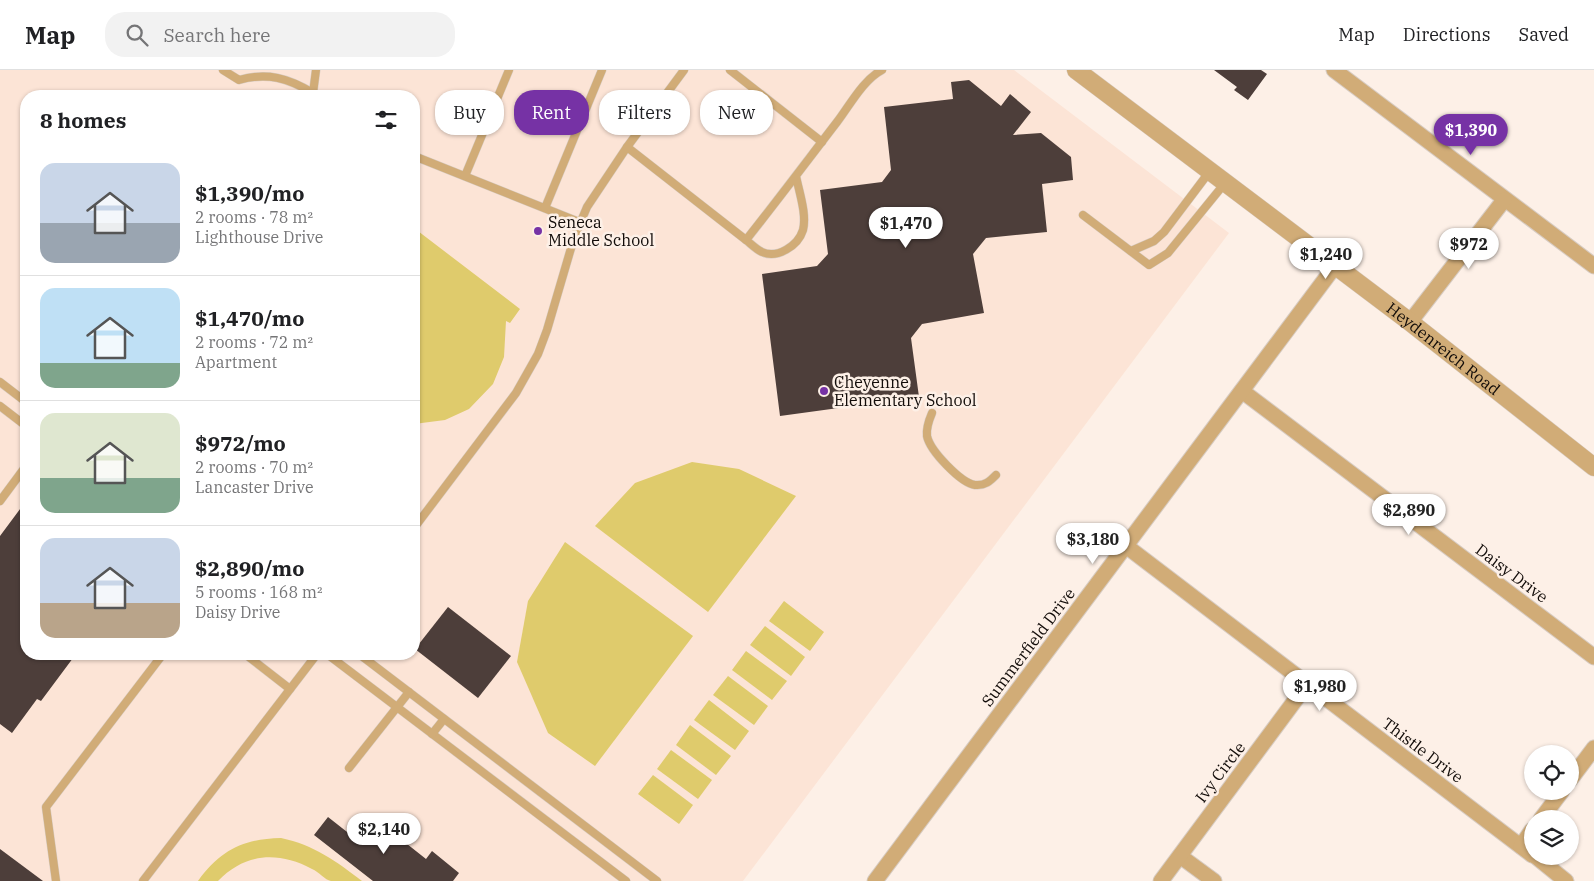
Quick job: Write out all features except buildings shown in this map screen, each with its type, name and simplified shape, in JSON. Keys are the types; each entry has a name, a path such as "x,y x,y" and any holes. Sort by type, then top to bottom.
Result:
{"street":[{"name":"Heydenreich Road","path":"1076,70 1410,322 1594,467"},
{"path":"1334,70 1594,266"},
{"path":"1410,322 1504,200"},
{"name":"Summerfield Drive","path":"875,881 1335,266"},
{"name":"Daisy Drive","path":"1242,391 1594,657"},
{"name":"Thistle Drive","path":"1126,546 1524,848"},
{"name":"Ivy Circle","path":"1161,881 1308,684"},
{"path":"1579,768 1594,748"},
{"path":"1180,856 1214,881"},
{"name":"Thistle Drive","path":"1546,865 1566,881"}],"lane":[{"path":"223,70 239,80 261,75 282,78 306,90"},
{"path":"314,90 316,70"},
{"path":"465,176 509,70"},
{"path":"546,208 602,70"},
{"path":"420,520 516,393 527,375 547,330 579,222 627,147 684,70"},
{"path":"730,70 822,142"},
{"path":"746,240 868,82 882,70"},
{"path":"627,147 762,252 776,254 796,242 803,230 803,212 796,176"},
{"path":"420,158 579,222"},
{"path":"1131,251 1154,241 1164,232 1210,171"},
{"path":"1083,215 1149,265 1158,262 1168,254 1225,183"},
{"path":"0,382 20,397"},
{"path":"0,406 20,421"},
{"path":"932,413 927,435 930,445 942,462 973,484 985,484 996,475"},
{"path":"0,501 20,474"},
{"path":"56,881 46,807 158,660"},
{"path":"253,660 290,689"},
{"path":"143,881 313,660"},
{"path":"335,660 626,881"},
{"path":"367,660 658,881"},
{"path":"349,768 409,692"},
{"path":"432,734 444,719"}],"shaded area":[{"name":"Cheyenne Elementary School","path":"0,70 1014,70 1229,233 743,881 0,881"},
{"path":"420,233 520,309 510,323 506,321 504,357 493,384 469,409 445,420 420,423"},
{"path":"692,462 739,469 796,496 708,612 595,526 635,483"},
{"path":"565,542 693,636 595,766 548,733 517,662 528,601"},
{"path":"784,601 824,632 810,651 769,621"},
{"path":"765,626 805,657 791,676 750,645"},
{"path":"746,651 787,681 772,700 732,670"},
{"path":"728,676 768,706 754,725 713,695"},
{"path":"709,700 749,731 735,750 694,720"},
{"path":"690,725 731,756 716,775 676,745"},
{"path":"671,750 712,780 698,799 657,769"},
{"path":"653,775 693,805 679,824 638,794"},
{"path":"281,838 314,849 362,881 331,881 315,870 287,859 262,858 239,865 218,881 198,881 215,861 234,848 255,841"}],"place":[{"name":"Seneca Middle School","path":"538,231"},
{"name":"Cheyenne Elementary School","path":"824,391"}]}
